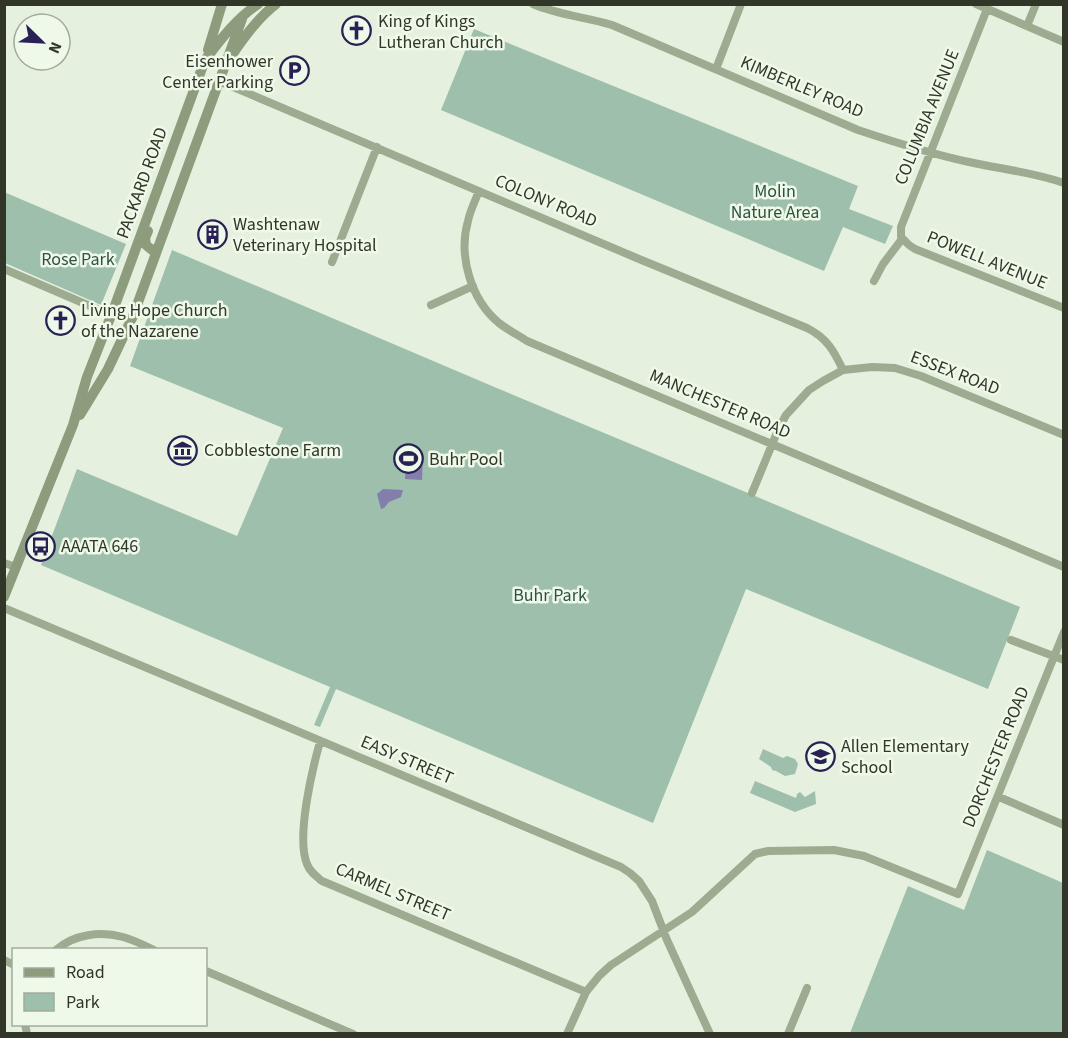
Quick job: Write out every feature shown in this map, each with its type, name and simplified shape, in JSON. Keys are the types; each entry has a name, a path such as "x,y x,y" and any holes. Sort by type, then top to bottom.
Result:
{"main road":[{"path":"205,60 222,4"},
{"name":"PACKARD ROAD","path":"4,597 73,425 87,377 205,60 246,9 258,4"},
{"path":"226,62 249,32 276,4"},
{"name":"PACKARD ROAD","path":"73,425 100,382 133,316 246,9"},
{"path":"158,248 152,250 148,248 145,241 159,200 162,178"},
{"path":"120,343 110,349 106,342 130,278 131,260"}],"street":[{"name":"KIMBERLEY ROAD","path":"532,4 557,13 612,25 858,130 931,153 1030,173 1064,183"},
{"path":"716,69 741,4"},
{"path":"976,4 1064,42"},
{"path":"1027,26 1036,4"},
{"name":"COLUMBIA AVENUE","path":"874,281 902,238 901,227 987,9"},
{"name":"COLONY ROAD","path":"219,81 639,260 820,334 843,370"},
{"path":"332,262 377,147"},
{"name":"MANCHESTER ROAD","path":"479,190 467,223 464,244 466,266 473,286 487,312 500,324 527,341 1064,567"},
{"name":"POWELL AVENUE","path":"902,238 915,249 1064,308"},
{"path":"4,269 111,315"},
{"path":"431,305 473,286"},
{"name":"ESSEX ROAD","path":"752,493 786,415 809,390 843,370 872,367 895,368 921,376 1064,435"},
{"path":"4,562 16,567"},
{"name":"EASY STREET","path":"4,608 621,867 634,877 652,901 710,1034"},
{"name":"DORCHESTER ROAD","path":"664,931 692,912 749,859 761,852 834,850 853,853 958,894 1064,632"},
{"path":"1011,640 1064,660"},
{"name":"CARMEL STREET","path":"320,742 304,820 303,842 307,865 314,875 322,881 586,992"},
{"path":"999,797 1064,825"},
{"path":"567,1034 586,992 599,976 611,965 664,931"},
{"path":"59,948 73,939 100,934 124,937 149,948"},
{"path":"207,971 353,1034"},
{"path":"788,1034 807,988"}],"green space":[{"name":"Molin Nature Area","path":"474,29 858,186 849,209 893,226 885,244 843,227 824,271 441,110"},
{"name":"Rose Park","path":"4,192 126,244 101,305 5,263"},
{"name":"Buhr Park","path":"172,250 1020,607 988,689 746,589 653,823 336,689 320,727 314,725 330,687 41,565 77,469 237,536 283,428 130,366"},
{"path":"763,749 783,758 787,756 795,759 798,764 795,774 785,776 772,770 759,759"},
{"path":"755,781 796,798 800,792 805,797 815,791 816,804 795,812 750,793"},
{"path":"987,850 1063,883 1063,1033 850,1033 908,886 964,910"}],"shaded area":[{"name":"Buhr Pool","path":"394,451 423,453 422,480 405,479 406,466 394,466"},
{"path":"383,489 403,490 401,497 389,502 381,509 377,494"}],"place":[{"name":"King of Kings Lutheran Church","path":"357,31"},
{"name":"Eisenhower Center Parking","path":"294,71"},
{"name":"Washtenaw Veterinary Hospital","path":"212,234"},
{"name":"Living Hope Church of the Nazarene","path":"60,320"},
{"name":"Cobblestone Farm","path":"183,450"},
{"name":"Buhr Pool","path":"408,459"},
{"name":"AAATA 646","path":"40,546"},
{"name":"Allen Elementary School","path":"820,756"}]}
